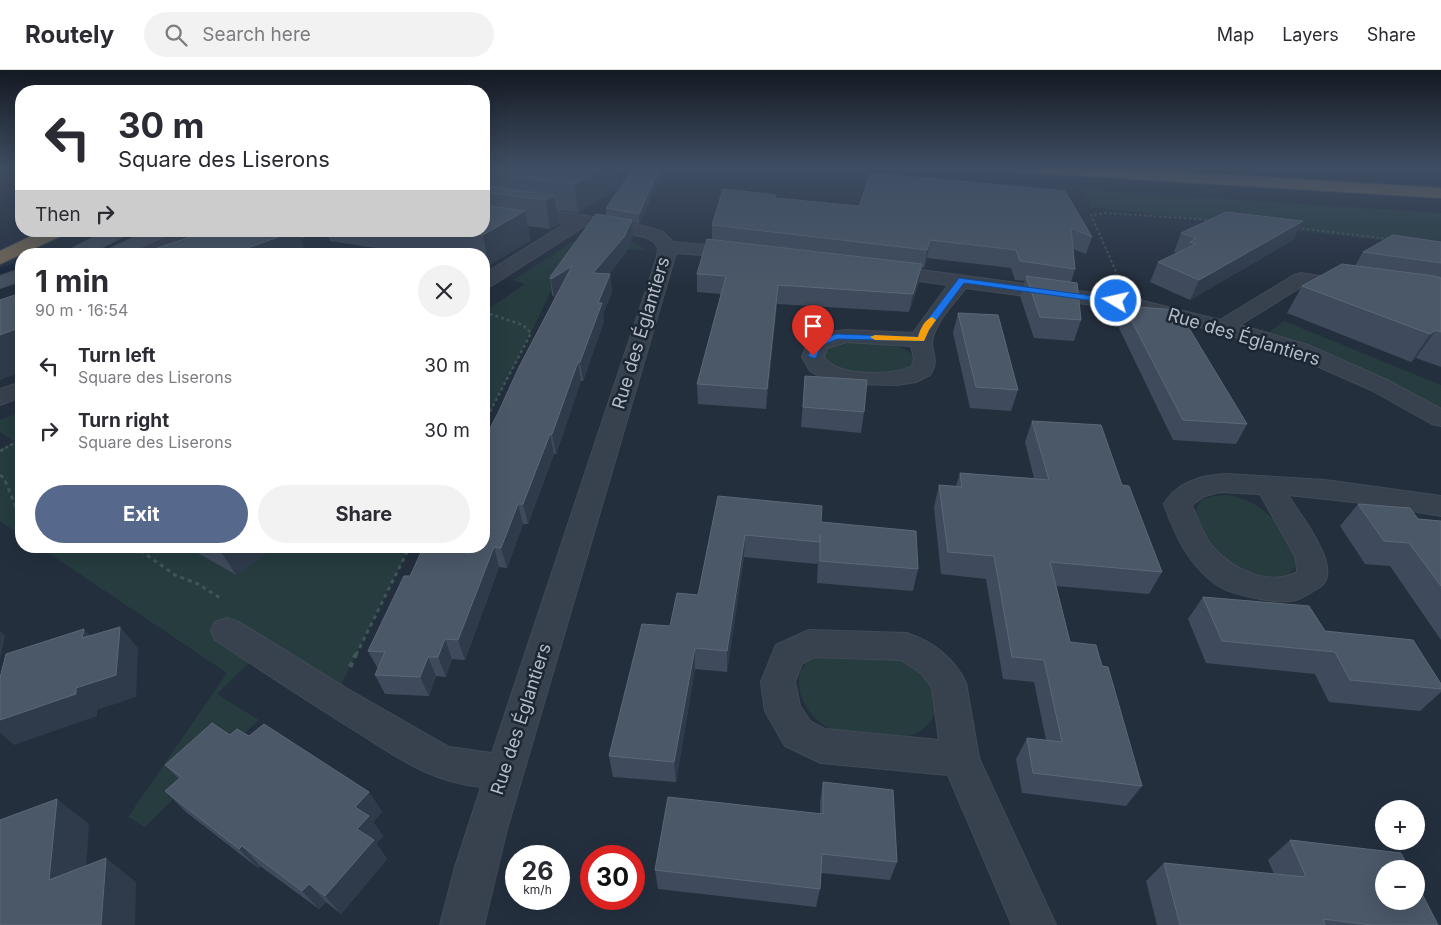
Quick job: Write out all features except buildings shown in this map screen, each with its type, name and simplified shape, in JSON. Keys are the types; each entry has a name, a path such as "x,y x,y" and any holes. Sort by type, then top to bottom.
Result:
{"highway":[{"path":"21,248 44,237"},
{"path":"0,258 15,251"}],"street":[{"path":"490,208 582,220 648,232 663,240 667,248"},
{"path":"490,278 582,220"},
{"path":"531,234 554,238"},
{"path":"87,248 108,237"},
{"path":"125,248 150,237"},
{"path":"136,248 169,237"},
{"path":"255,248 285,237"},
{"name":"Rue des Églantiers","path":"462,925 472,876 483,837 660,276 667,248 755,255"},
{"name":"Rue des Églantiers","path":"864,268 1131,304 1223,327 1300,350 1379,385 1441,419"},
{"path":"0,282 15,277"},
{"path":"1223,327 1301,279 1366,288"},
{"path":"921,340 925,329 962,280"},
{"path":"0,291 15,286"},
{"path":"0,398 15,392"},
{"path":"1268,485 1311,558 1312,576 1292,589 1263,588 1230,578 1204,555 1188,531 1178,504 1188,492 1210,484 1268,485 1377,494 1441,506"},
{"path":"227,631 334,699 440,762 456,767 505,772"},
{"path":"960,759 821,746 798,734 783,711 778,682 788,655 809,643 907,647 933,663 949,683 960,759 1034,925"}],"path":[{"path":"1131,304 1091,216 1106,213 1214,220"},
{"path":"1290,227 1393,239"},
{"path":"490,314 523,325 531,332 490,411"},
{"path":"0,451 15,443"},
{"path":"0,475 4,478 15,504"},
{"path":"144,553 175,575 198,584 235,607 227,631"},
{"path":"334,699 407,553"}],"green space":[{"path":"1092,207 1346,207 1441,213 1441,247"},
{"path":"582,236 623,238 645,250 571,248 531,333 490,412 490,308 525,284 513,280"},
{"path":"1284,321 1441,385 1441,412 1265,335"},
{"path":"843,341 891,344 900,347 915,358 911,367 901,372 875,374 843,371 823,359 825,348"},
{"path":"15,414 15,531 0,521 0,450 14,441 0,432 0,420"},
{"path":"1228,495 1241,498 1263,510 1279,527 1297,562 1289,574 1284,577 1272,578 1241,570 1223,556 1207,537 1200,526 1197,507 1205,498"},
{"path":"48,553 407,553 334,699 260,652 217,694 259,720 186,786 145,827 128,817 227,673"},
{"path":"820,656 891,658 910,664 924,674 932,686 936,699 935,712 929,723 919,732 905,737 856,735 827,727 813,716 807,708 799,689 801,671 807,662"}],"waterway":[{"path":"0,271 15,266"}],"slow traffic":[{"path":"875,337 921,340 925,329 932,320"}],"route":[{"path":"813,356 813,350 817,344 836,337 921,340 925,329 962,280 1116,301"}]}
